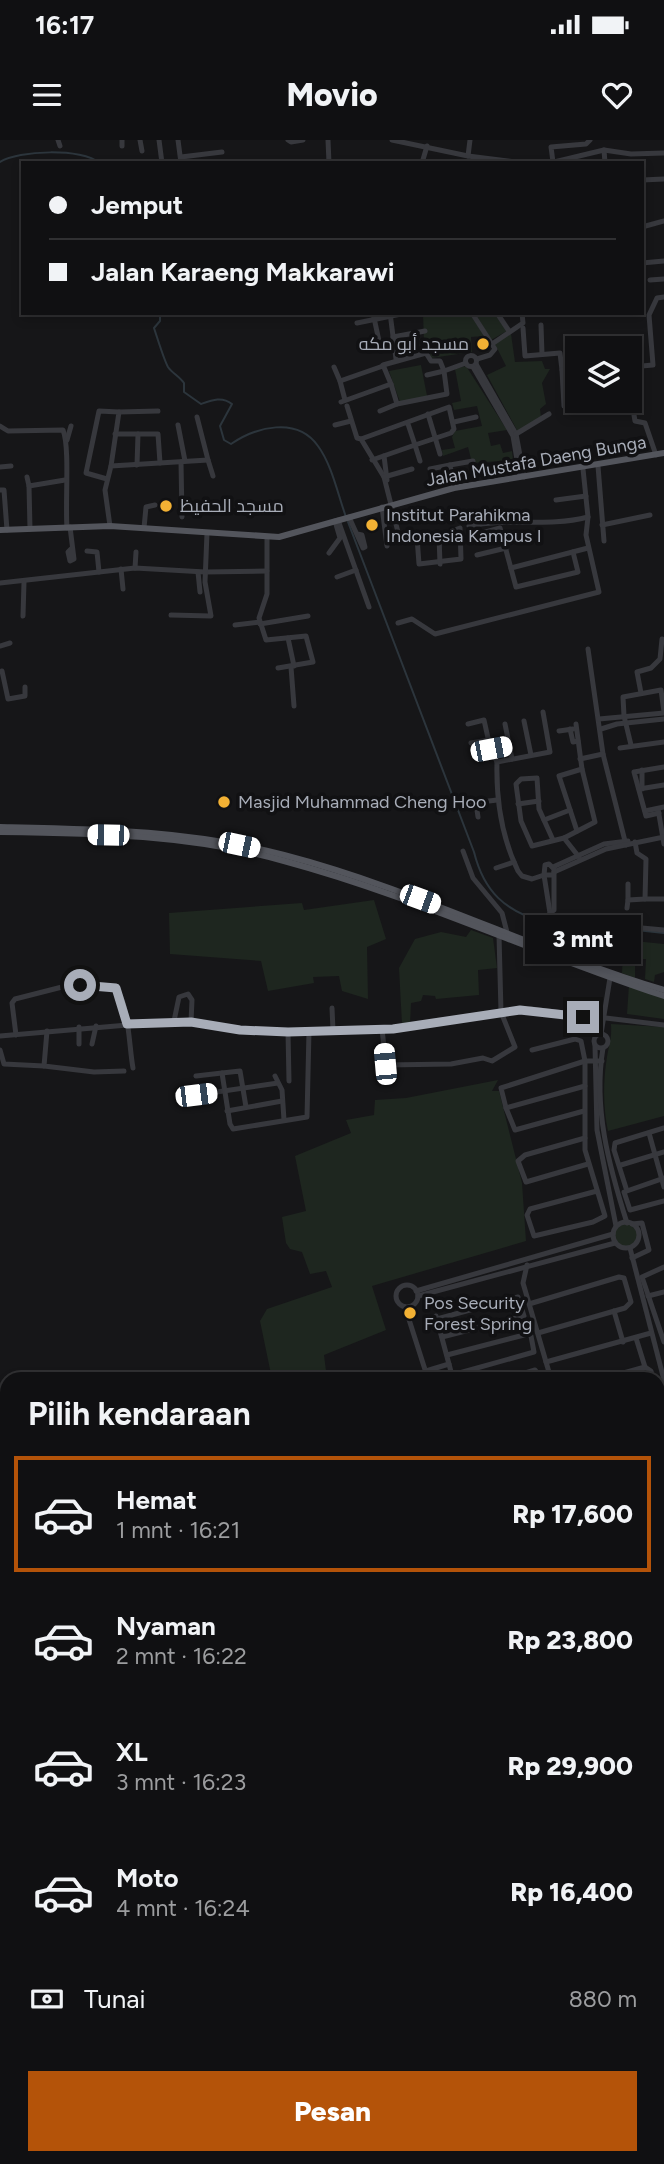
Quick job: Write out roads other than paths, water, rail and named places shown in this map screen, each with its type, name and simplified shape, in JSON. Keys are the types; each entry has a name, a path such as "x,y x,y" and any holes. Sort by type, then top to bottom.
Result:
{"main road":[{"name":"Jalan Mustafa Daeng Bunga","path":"4,530 110,526 267,538 287,536 392,503 454,488 583,469 660,454"},
{"path":"0,829 152,831 282,857 366,879 664,990"},
{"path":"282,857 664,996"}],"street":[{"path":"141,140 142,151"},
{"path":"159,140 162,161"},
{"path":"178,140 181,160 222,152"},
{"path":"288,140 303,140"},
{"path":"328,140 329,161"},
{"path":"392,140 411,141 465,155 506,161"},
{"path":"461,161 470,140"},
{"path":"551,161 551,147 586,144 590,140"},
{"path":"605,161 612,140"},
{"path":"423,161 427,146"},
{"path":"556,161 608,150 632,154 664,153"},
{"path":"644,180 664,179"},
{"path":"644,226 664,221"},
{"path":"644,263 664,261"},
{"path":"650,280 664,279"},
{"path":"642,366 653,365 650,313 656,299 664,296"},
{"path":"357,324 374,316 390,315 396,359"},
{"path":"427,375 466,363 475,363 495,352 473,315"},
{"path":"498,315 509,331"},
{"path":"492,344 523,323 522,315"},
{"path":"374,316 379,341"},
{"path":"541,325 542,354"},
{"path":"523,328 525,355 560,354 565,406"},
{"path":"393,337 425,331"},
{"path":"340,381 396,359 426,353 431,361 440,361 450,403"},
{"path":"466,363 470,356 516,434 520,466"},
{"path":"475,363 513,436 522,477"},
{"path":"383,366 397,404"},
{"path":"334,367 357,438 361,439 385,477"},
{"path":"345,403 391,384"},
{"path":"380,411 397,404 447,394"},
{"path":"361,439 450,407 454,422 453,432 372,460"},
{"path":"107,479 86,474 96,415 99,411 158,411"},
{"path":"110,526 105,493 119,412"},
{"path":"634,413 635,422 645,423 660,454"},
{"path":"428,414 440,454"},
{"path":"516,434 549,414"},
{"path":"197,417 213,476"},
{"path":"454,422 476,417"},
{"path":"335,425 351,421"},
{"path":"408,424 420,461"},
{"path":"178,425 183,462 182,517"},
{"path":"0,426 8,431 32,432 60,428 67,440"},
{"path":"71,426 67,440 65,481 71,549"},
{"path":"116,434 159,435 160,463"},
{"path":"136,465 138,434"},
{"path":"384,456 385,477 399,536 439,536 460,528 462,557 440,564 418,563 417,537"},
{"path":"111,467 208,460"},
{"path":"430,469 473,461"},
{"path":"450,465 454,488"},
{"path":"0,467 11,466"},
{"path":"598,466 604,541"},
{"path":"385,477 412,469"},
{"path":"398,622 412,619 435,634 599,592 588,548 583,469"},
{"path":"27,477 30,529"},
{"path":"29,486 65,481"},
{"path":"0,490 4,490 4,530"},
{"path":"556,500 586,496"},
{"path":"144,528 146,507 155,505"},
{"path":"382,507 387,546"},
{"path":"602,525 650,515"},
{"path":"349,517 357,534"},
{"path":"469,526 492,521 538,525 588,517"},
{"path":"328,553 340,537 338,520"},
{"path":"338,520 369,607"},
{"path":"471,536 500,528 516,587 578,572 573,552"},
{"path":"200,592 207,533"},
{"path":"439,536 440,564"},
{"path":"267,538 267,594 260,623 267,641 307,638 313,663 278,668"},
{"path":"477,555 506,548"},
{"path":"511,568 588,548"},
{"path":"87,551 97,552 99,572"},
{"path":"135,568 136,552"},
{"path":"0,583 135,568 201,572 267,571"},
{"path":"121,569 123,589"},
{"path":"337,577 356,570"},
{"path":"171,615 211,616 201,572"},
{"path":"23,616 24,582"},
{"path":"235,625 308,615"},
{"path":"288,638 293,666 294,706"},
{"path":"640,693 637,672 651,668 660,659 662,639"},
{"path":"0,646 10,643"},
{"path":"589,649 604,754 629,843 646,859 645,898"},
{"path":"2,671 8,699"},
{"path":"0,702 25,696 25,687"},
{"path":"601,729 625,720 664,713 662,690 623,697 625,720 631,745"},
{"path":"497,762 550,752 543,712"},
{"path":"599,719 664,719"},
{"path":"468,724 484,720 497,762 497,800 514,862 526,878 539,878 604,844 664,839 660,810 646,814 641,789 642,770 664,767"},
{"path":"524,721 531,755"},
{"path":"505,724 512,759"},
{"path":"553,840 539,801 537,778 523,779 516,784 518,804 532,846 564,838 596,820 574,727 559,731"},
{"path":"471,743 488,740"},
{"path":"620,748 664,742"},
{"path":"491,749 509,746"},
{"path":"580,759 604,754"},
{"path":"573,845 575,832 559,775 582,769"},
{"path":"641,789 664,785"},
{"path":"465,804 497,800"},
{"path":"518,804 539,801"},
{"path":"475,803 478,817"},
{"path":"544,820 570,810"},
{"path":"564,838 573,845 580,858"},
{"path":"463,851 473,878 502,913 508,939"},
{"path":"496,868 514,862"},
{"path":"543,944 554,910 550,890 551,872"},
{"path":"628,884 628,908"},
{"path":"628,900 664,899"},
{"path":"551,917 664,930"},
{"path":"382,1029 386,1065 451,1064 483,1058 492,1061 515,1048 501,1012 499,935"},
{"path":"610,978 601,1034 594,1039 599,1060 602,1145 617,1226 613,1234 615,1243 621,1248 631,1248"},
{"path":"16,1035 14,1000 73,985 116,988 127,1024 133,1068"},
{"path":"174,1021 179,997 188,994 192,1000 191,1022"},
{"path":"332,1008 333,1030"},
{"path":"0,1036 79,1027 174,1021 240,1030 288,1032 382,1029 531,1009 664,1025"},
{"path":"92,1044 96,1026"},
{"path":"79,1027 79,1044"},
{"path":"44,1066 47,1031"},
{"path":"222,1073 227,1111 233,1129 308,1115 309,1031"},
{"path":"288,1032 289,1081"},
{"path":"599,1060 608,1040 601,1034"},
{"path":"532,1050 579,1039 585,1061 585,1147 588,1164 597,1191 603,1218 534,1236 527,1215 530,1209 597,1191"},
{"path":"595,1046 603,1048"},
{"path":"0,1050 4,1064 0,1070"},
{"path":"584,1111 514,1129 506,1108 502,1085 585,1061 599,1060"},
{"path":"4,1064 94,1072 124,1070"},
{"path":"195,1076 240,1071 246,1107"},
{"path":"275,1076 283,1094 284,1120"},
{"path":"196,1095 278,1083"},
{"path":"506,1108 585,1086"},
{"path":"227,1111 282,1101"},
{"path":"664,1128 615,1143 614,1150 621,1165 626,1188 624,1193 630,1210 664,1201"},
{"path":"649,1133 664,1187"},
{"path":"585,1138 525,1155 518,1161 527,1182 588,1164"},
{"path":"585,1147 602,1145"},
{"path":"602,1145 629,1223 639,1236 631,1248 632,1258 662,1372"},
{"path":"621,1165 664,1152"},
{"path":"612,1176 622,1174"},
{"path":"626,1188 663,1178"},
{"path":"615,1184 624,1181"},
{"path":"617,1226 642,1223 649,1250 632,1258"},
{"path":"449,1364 426,1371 409,1307 417,1293 613,1234"},
{"path":"432,1289 615,1243"},
{"path":"530,1260 523,1283 549,1372"},
{"path":"546,1362 636,1338 662,1336 661,1320 648,1296 642,1275 664,1268"},
{"path":"529,1304 622,1277 631,1304 538,1333"},
{"path":"409,1307 396,1300 398,1289 408,1285 417,1293"},
{"path":"648,1296 664,1292"},
{"path":"442,1337 524,1316 518,1297 436,1318 451,1372"},
{"path":"614,1311 623,1342"},
{"path":"447,1355 528,1334 531,1336 534,1352 469,1372"},
{"path":"636,1338 645,1367 650,1372"},
{"path":"627,1372 645,1367"}],"waterway":[{"path":"0,162 21,155 50,152 79,155 96,161"},
{"path":"160,315 160,321 154,328 166,364 184,383 184,392 201,404 221,399 232,404 220,426 224,440 231,444 252,433 276,427 299,431 309,437 327,462 346,517"},
{"path":"348,522 478,866 490,889 507,906 544,922"},
{"path":"627,929 664,933"}],"place":[{"name":"مسجد أبو مكه","path":"483,344"},
{"name":"مسجد الحفيظ","path":"166,506"},
{"name":"Institut Parahikma Indonesia Kampus I","path":"372,525"},
{"name":"Masjid Muhammad Cheng Hoo","path":"224,802"},
{"name":"Pos Security Forest Spring","path":"410,1313"}]}
